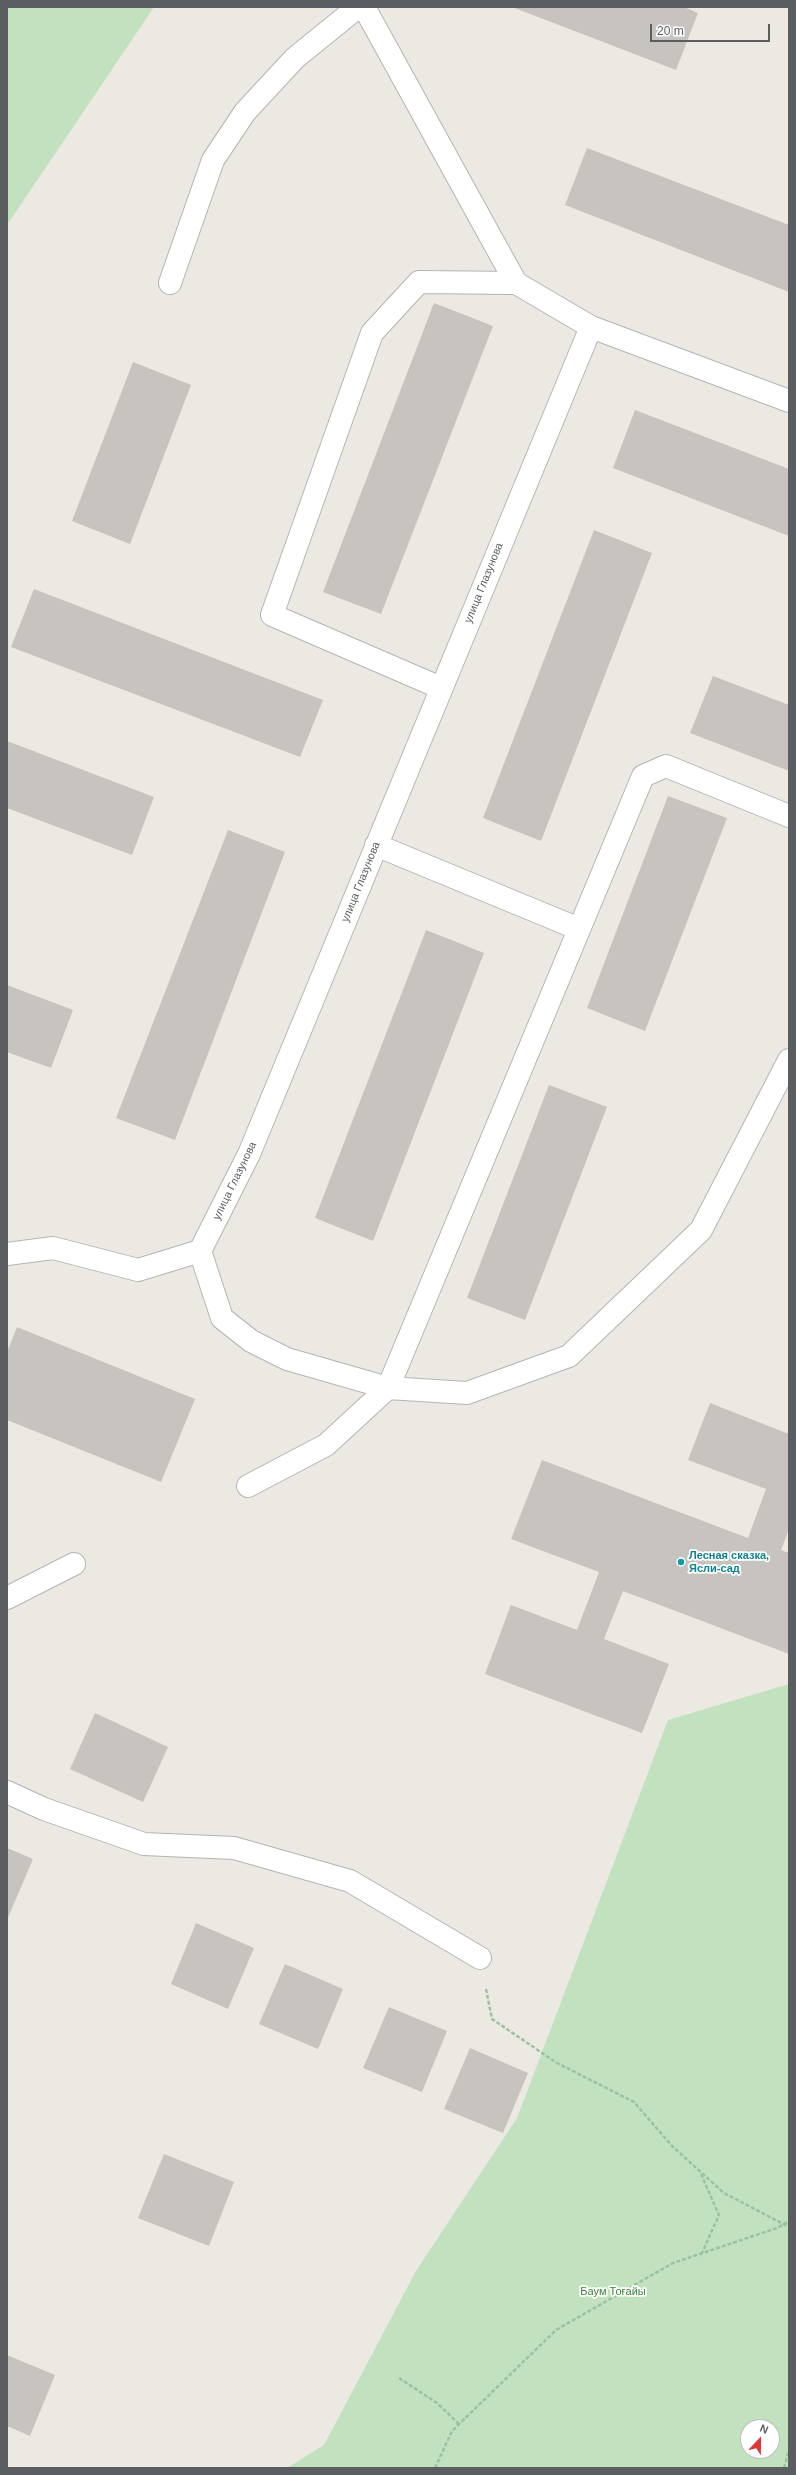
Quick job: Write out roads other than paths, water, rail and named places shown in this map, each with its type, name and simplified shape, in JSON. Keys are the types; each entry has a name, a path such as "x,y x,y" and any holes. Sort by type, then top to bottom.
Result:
{"street":[{"path":"170,284 213,160 245,112 294,58 358,7"},
{"path":"364,7 516,283"},
{"path":"441,688 272,615 372,333 419,282 516,283 591,327 789,401"},
{"name":"улица Глазунова","path":"200,1251 249,1154 591,327"},
{"path":"248,1486 326,1445 388,1388 643,776 666,766 789,816"},
{"path":"376,845 580,929"},
{"path":"7,1254 53,1248 138,1270 200,1251 222,1318 251,1341 287,1359 388,1388 467,1394 569,1356 701,1230 789,1060"},
{"path":"7,1598 74,1564"},
{"path":"7,1792 44,1809 144,1844 234,1848 350,1881 480,1958"}],"place":[{"name":"Лесная сказка, Ясли-сад","path":"681,1562"}],"park label":[{"name":"Баум Тоғайы","path":"613,2292"}]}
